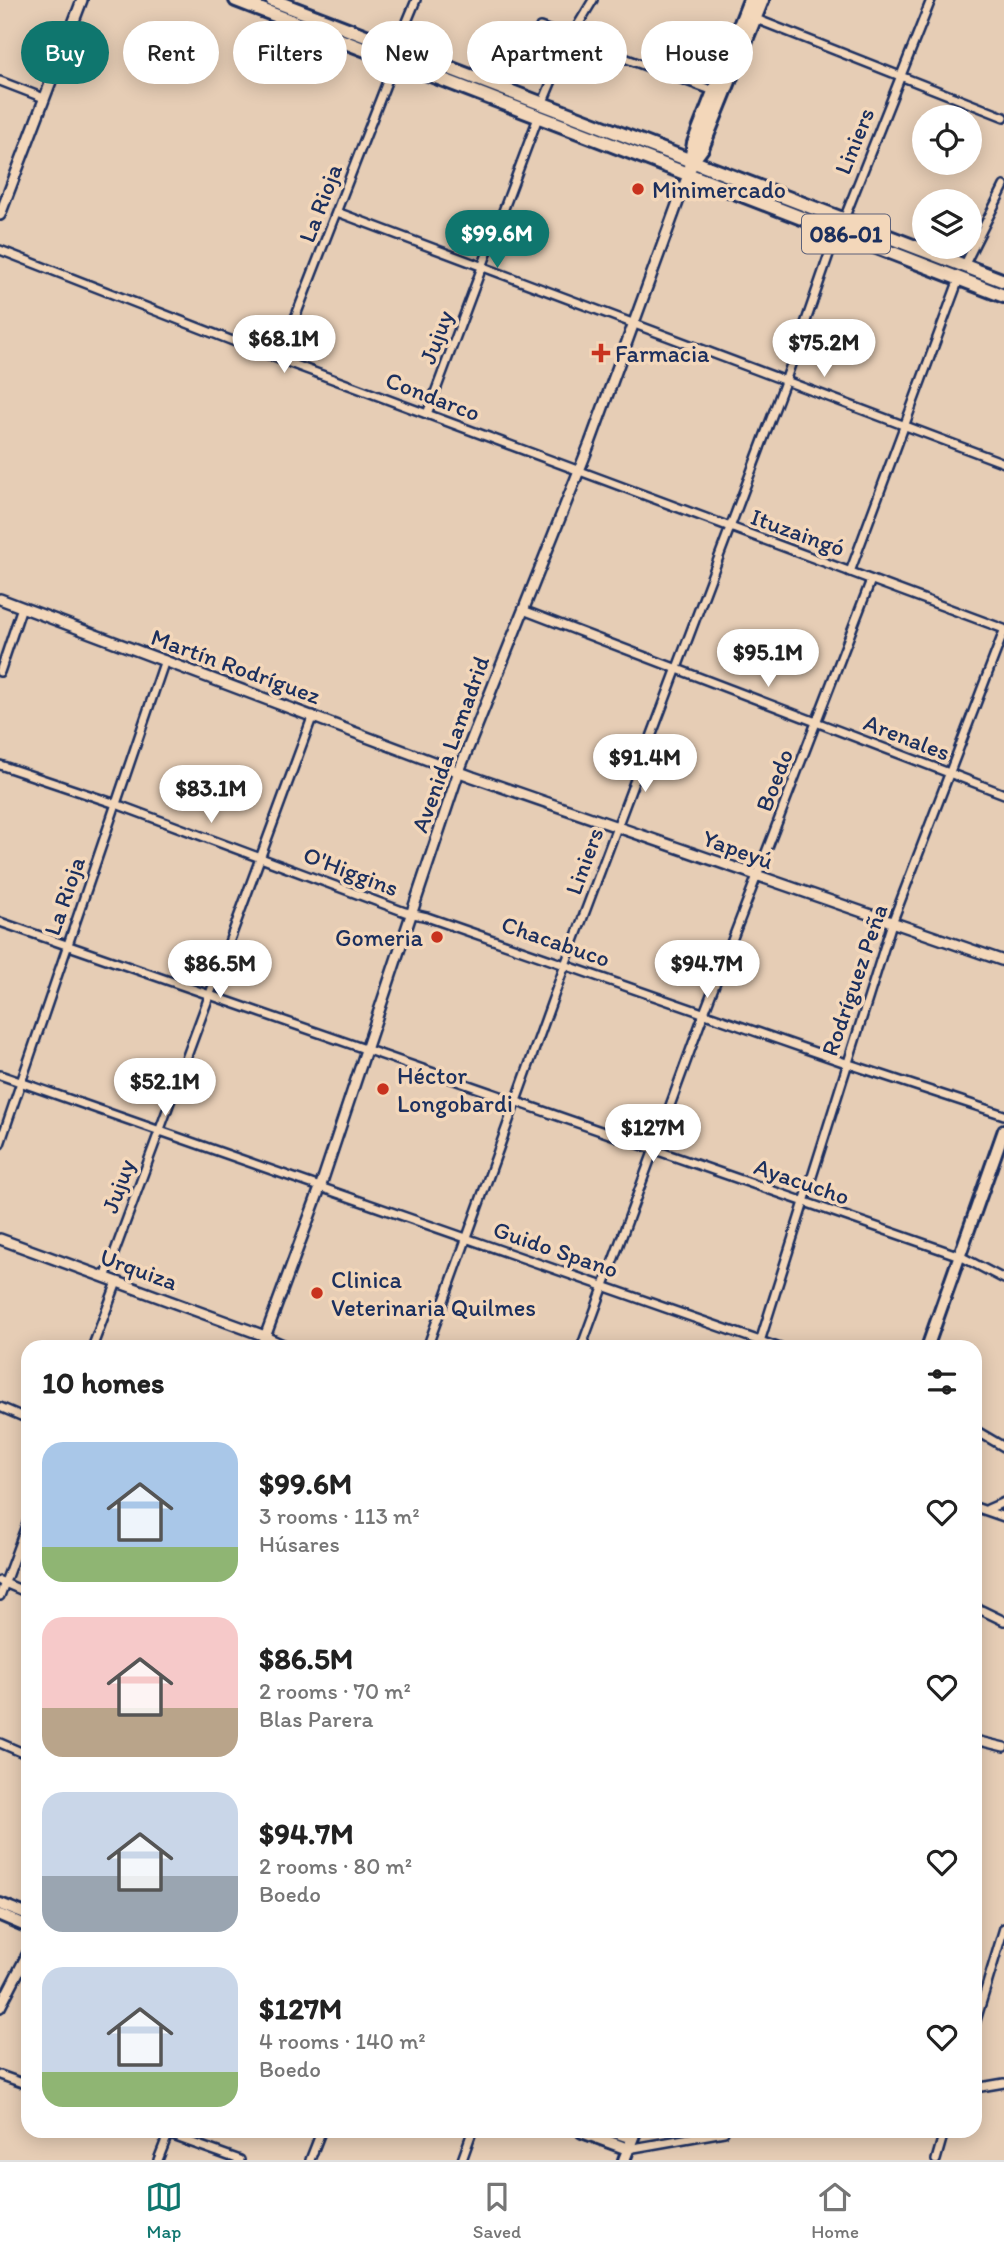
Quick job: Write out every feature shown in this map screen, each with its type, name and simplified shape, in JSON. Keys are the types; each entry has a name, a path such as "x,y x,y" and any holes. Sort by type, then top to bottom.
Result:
{"main road":[{"name":"086-01","path":"236,0 361,42"},
{"name":"086-01","path":"272,0 361,39"},
{"name":"Avenida Lamadrid","path":"691,166 702,148 749,16 750,0"},
{"name":"Avenida Lamadrid","path":"691,166 694,144 714,91 749,16 762,0"},
{"name":"086-01","path":"453,76 691,166 844,219 1004,281"},
{"name":"086-01","path":"691,166 837,231 1004,296"},
{"path":"930,1340 1004,1130"},
{"path":"0,1904 21,1912"},
{"path":"0,1915 21,1924"},
{"path":"604,2138 630,2145"}],"street":[{"path":"0,215 82,0"},
{"name":"La Rioja","path":"408,21 416,0"},
{"name":"Jujuy","path":"580,21 593,0"},
{"name":"Liniers","path":"844,219 931,0"},
{"path":"749,16 1004,117"},
{"path":"627,60 714,91"},
{"path":"0,81 44,98"},
{"name":"La Rioja","path":"279,359 385,84"},
{"name":"Jujuy","path":"427,414 551,84"},
{"name":"Avenida Lamadrid","path":"264,1340 320,1188 459,771 579,471 691,166"},
{"path":"964,266 1004,186"},
{"path":"337,212 1004,463"},
{"name":"Liniers","path":"430,1340 565,965 786,379 837,231"},
{"name":"Condarco","path":"0,250 279,359 579,471"},
{"path":"850,572 959,279"},
{"name":"Ituzaingó","path":"579,471 1004,630"},
{"name":"Boedo","path":"584,1340 704,1013 871,580"},
{"name":"Martín Rodríguez","path":"0,599 459,771"},
{"path":"0,672 22,607"},
{"name":"Arenales","path":"523,610 1004,794"},
{"name":"Rodríguez Peña","path":"760,1340 892,923 1004,630"},
{"name":"La Rioja","path":"0,1144 165,660"},
{"name":"Jujuy","path":"105,1278 207,995 313,715"},
{"name":"O'Higgins","path":"0,765 116,804 412,915"},
{"name":"Yapeyú","path":"459,771 1004,961"},
{"name":"Chacabuco","path":"412,915 1004,1115"},
{"name":"Ayacucho","path":"0,922 802,1203 960,1255 1004,1279"},
{"name":"Guido Spano","path":"0,1075 604,1286 748,1340"},
{"name":"Urquiza","path":"0,1239 265,1336"},
{"path":"95,1340 117,1282"},
{"path":"265,1336 274,1340"},
{"path":"0,1407 21,1416"},
{"path":"982,1434 1004,1447"},
{"path":"984,1509 1004,1502"},
{"path":"984,1509 1004,1517"},
{"path":"0,1596 2,1582 21,1537"},
{"path":"2,1582 21,1590"},
{"path":"982,1610 1004,1621"},
{"path":"982,1742 1004,1747"},
{"path":"0,1743 21,1752"},
{"path":"982,2001 1004,1928"},
{"path":"0,2007 21,1966"},
{"path":"0,2075 21,2082"},
{"path":"982,2087 1004,2083"},
{"path":"158,2160 165,2138"},
{"path":"183,2138 240,2160"},
{"path":"310,2160 318,2138"},
{"path":"462,2160 470,2138"},
{"path":"630,2145 687,2138"},
{"path":"936,2160 942,2138"}],"place":[{"name":"Minimercado","path":"638,189"},
{"name":"Farmacia","path":"601,353"},
{"name":"Gomeria","path":"437,937"},
{"name":"Héctor Longobardi","path":"383,1089"},
{"name":"Clinica Veterinaria Quilmes","path":"317,1293"}]}
